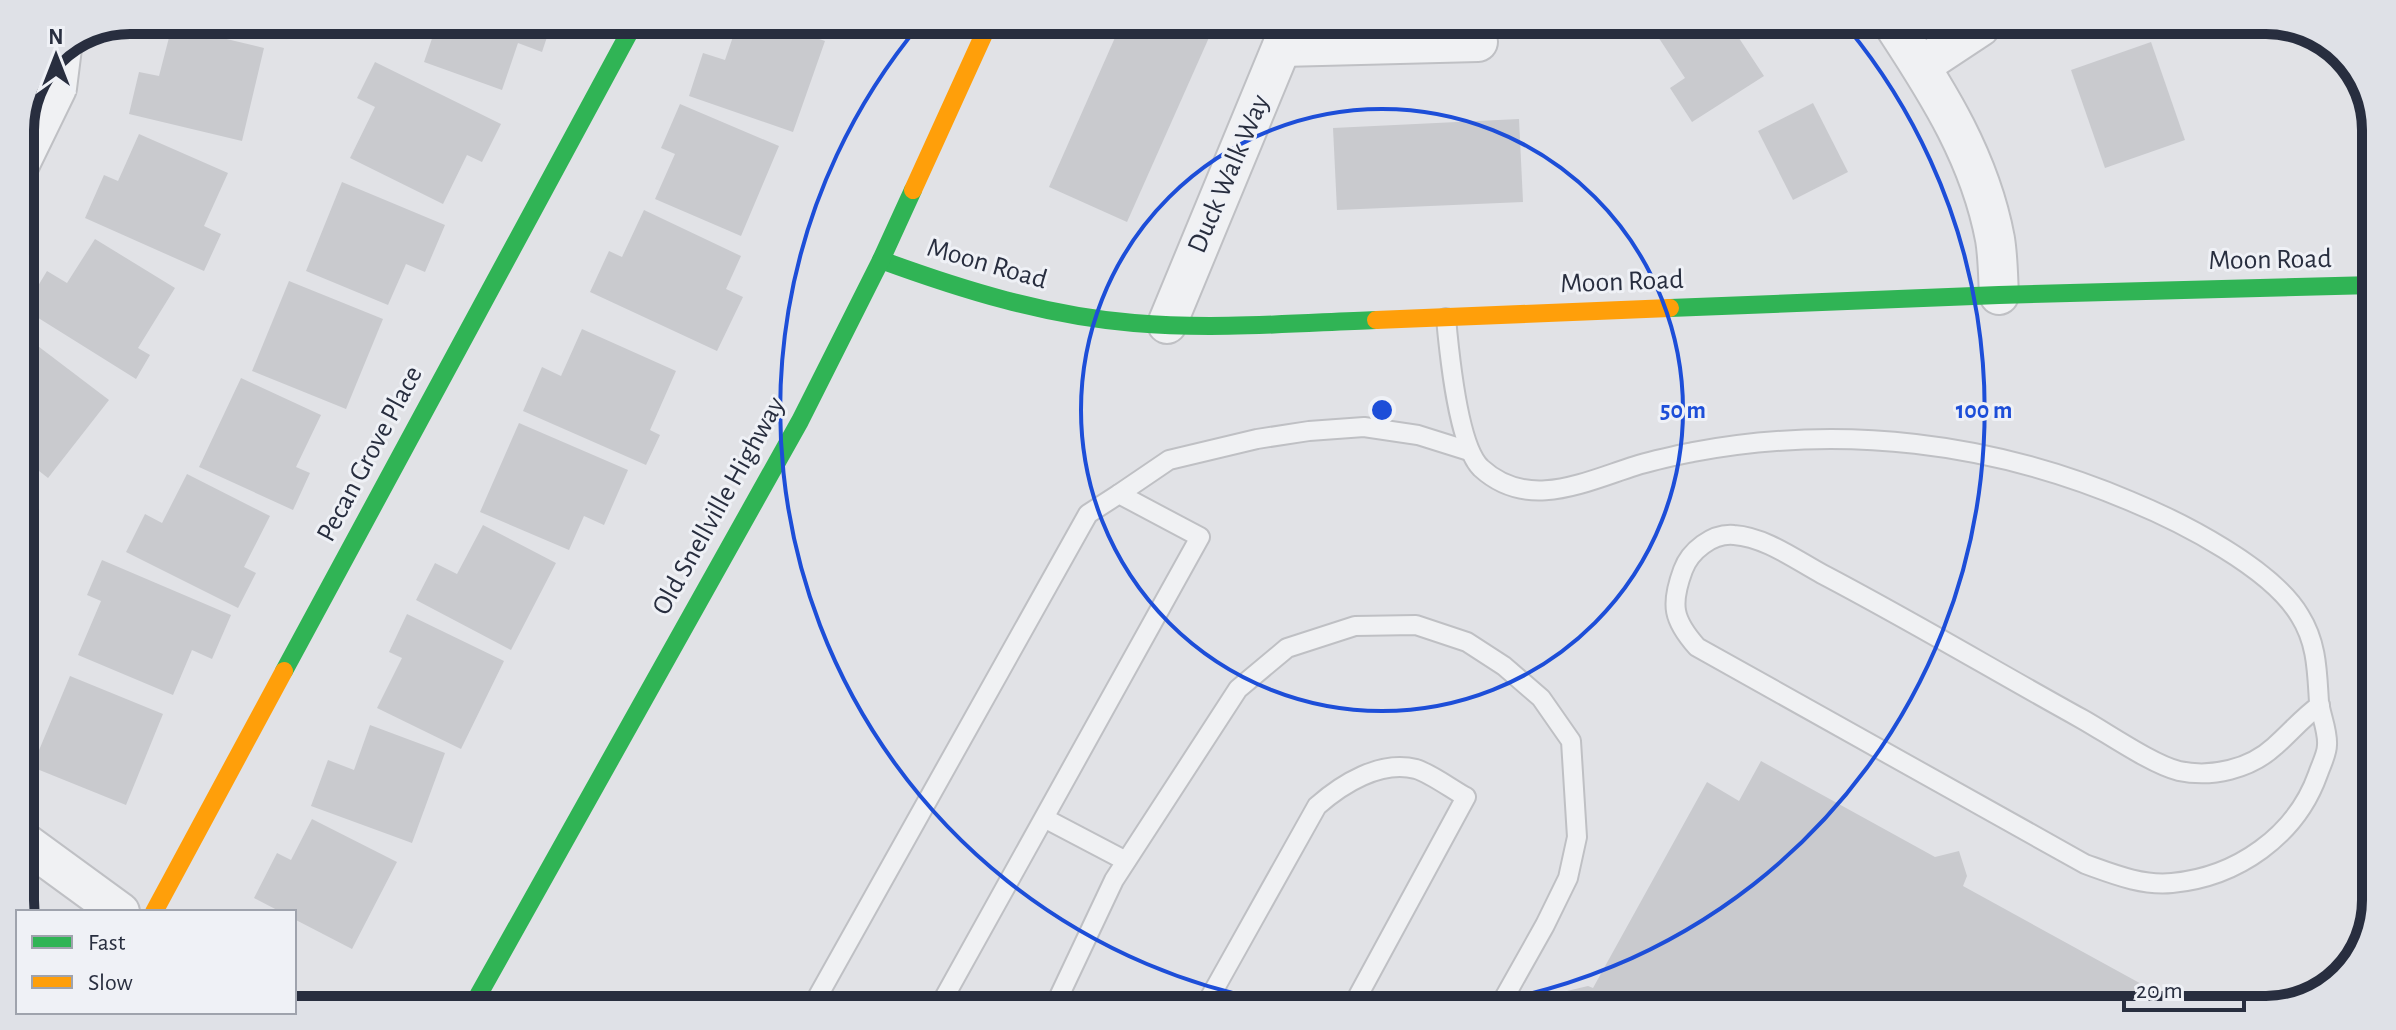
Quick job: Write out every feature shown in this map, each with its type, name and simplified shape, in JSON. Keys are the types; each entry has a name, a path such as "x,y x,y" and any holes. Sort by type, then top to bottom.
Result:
{"street":[{"name":"Pecan Grove Place","path":"155,910 629,34"},
{"name":"Old Snellville Highway","path":"478,996 800,421 881,260 984,34"},
{"path":"1900,34 1953,118 1984,193 1996,242 1999,295"},
{"path":"1921,66 1969,34"},
{"path":"1286,36 1478,42"},
{"name":"Duck Walk Way","path":"1167,324 1286,36"},
{"path":"34,135 57,88 60,65"},
{"name":"Moon Road","path":"881,260 943,283 1056,313 1131,323 1167,324 1253,325 1999,295 2362,285"},
{"path":"34,849 117,910"}],"lane":[{"path":"1446,317 1449,360 1469,451 1481,467 1497,478 1534,492 1555,491 1641,464 1693,452 1793,439 1906,441 1961,449 2051,471 2134,502 2238,558 2282,591 2300,615 2313,641 2327,746 2302,809 2282,834 2237,864 2205,876 2171,883 2143,882 2085,864 1697,647 1679,627 1675,606 1679,580 1687,558 1706,542 1732,534 1760,542 1872,600 2178,771 2224,772 2249,764 2275,747 2297,722 2320,705"},
{"path":"818,996 1088,514 1169,460 1257,439 1364,427 1418,435 1469,451"},
{"path":"945,996 1200,537 1119,494"},
{"path":"1059,996 1114,880 1238,689 1287,648 1355,626 1416,625 1467,642 1504,666 1541,698 1571,741 1577,837 1568,878 1505,996"},
{"path":"1211,996 1317,806 1339,787 1382,769 1416,769 1466,797 1358,996"},
{"path":"1046,819 1126,861"}],"building":[{"path":"170,34 205,34 264,48 242,141 129,114 139,72 159,76"},
{"path":"434,34 548,34 542,52 518,43 502,90 424,62"},
{"path":"734,34 805,34 825,41 793,132 689,96 703,53 725,60"},
{"path":"1117,34 1211,34 1127,222 1049,187"},
{"path":"1656,34 1736,34 1764,76 1692,122 1670,88 1685,78"},
{"path":"2151,42 2185,140 2105,168 2071,70"},
{"path":"375,62 501,124 482,162 467,155 443,204 350,158 375,107 357,98"},
{"path":"1813,103 1848,172 1793,200 1758,131"},
{"path":"680,104 779,146 741,236 655,199 675,154 661,148"},
{"path":"1519,119 1523,202 1337,210 1333,128"},
{"path":"139,134 228,173 204,226 221,234 204,271 85,218 104,175 118,181"},
{"path":"342,182 445,225 425,272 406,264 388,305 306,271"},
{"path":"644,210 741,256 726,289 743,297 717,351 590,292 609,251 622,257"},
{"path":"95,239 175,288 138,348 150,355 136,379 34,315 34,292 47,271 67,283"},
{"path":"289,281 383,319 346,409 252,371"},
{"path":"582,329 676,371 650,430 660,435 646,465 523,411 542,367 561,376"},
{"path":"34,343 109,400 48,478 34,467"},
{"path":"241,378 321,415 296,467 310,473 293,510 199,467"},
{"path":"519,423 628,470 604,525 584,516 569,550 480,512"},
{"path":"187,474 270,516 244,567 256,573 238,608 126,552 145,514 162,523"},
{"path":"34,499 39,500 34,529"},
{"path":"483,525 556,563 511,650 416,600 435,563 457,574"},
{"path":"102,560 231,615 212,659 192,650 173,695 78,655 101,601 87,595"},
{"path":"407,614 504,661 461,749 377,708 402,658 389,652"},
{"path":"70,676 163,714 126,805 34,768"},
{"path":"370,725 445,753 412,843 311,806 328,760 354,770"},
{"path":"1761,761 1935,857 1959,851 1967,876 1963,886 2156,992 2157,996 1550,996 1588,986 1593,988 1707,782 1739,801"},
{"path":"312,819 397,862 352,949 296,920 296,910 277,910 254,898 277,853 291,860"}],"traffic: fast":[{"path":"284,671 629,34"},
{"path":"478,996 800,421 913,190"},
{"path":"881,260 1006,300 1102,320 1194,326 1376,320"},
{"path":"1670,308 2362,285"}],"traffic: slow":[{"path":"913,190 984,34"},
{"path":"1376,320 1670,308"},
{"path":"155,910 284,671"}]}
